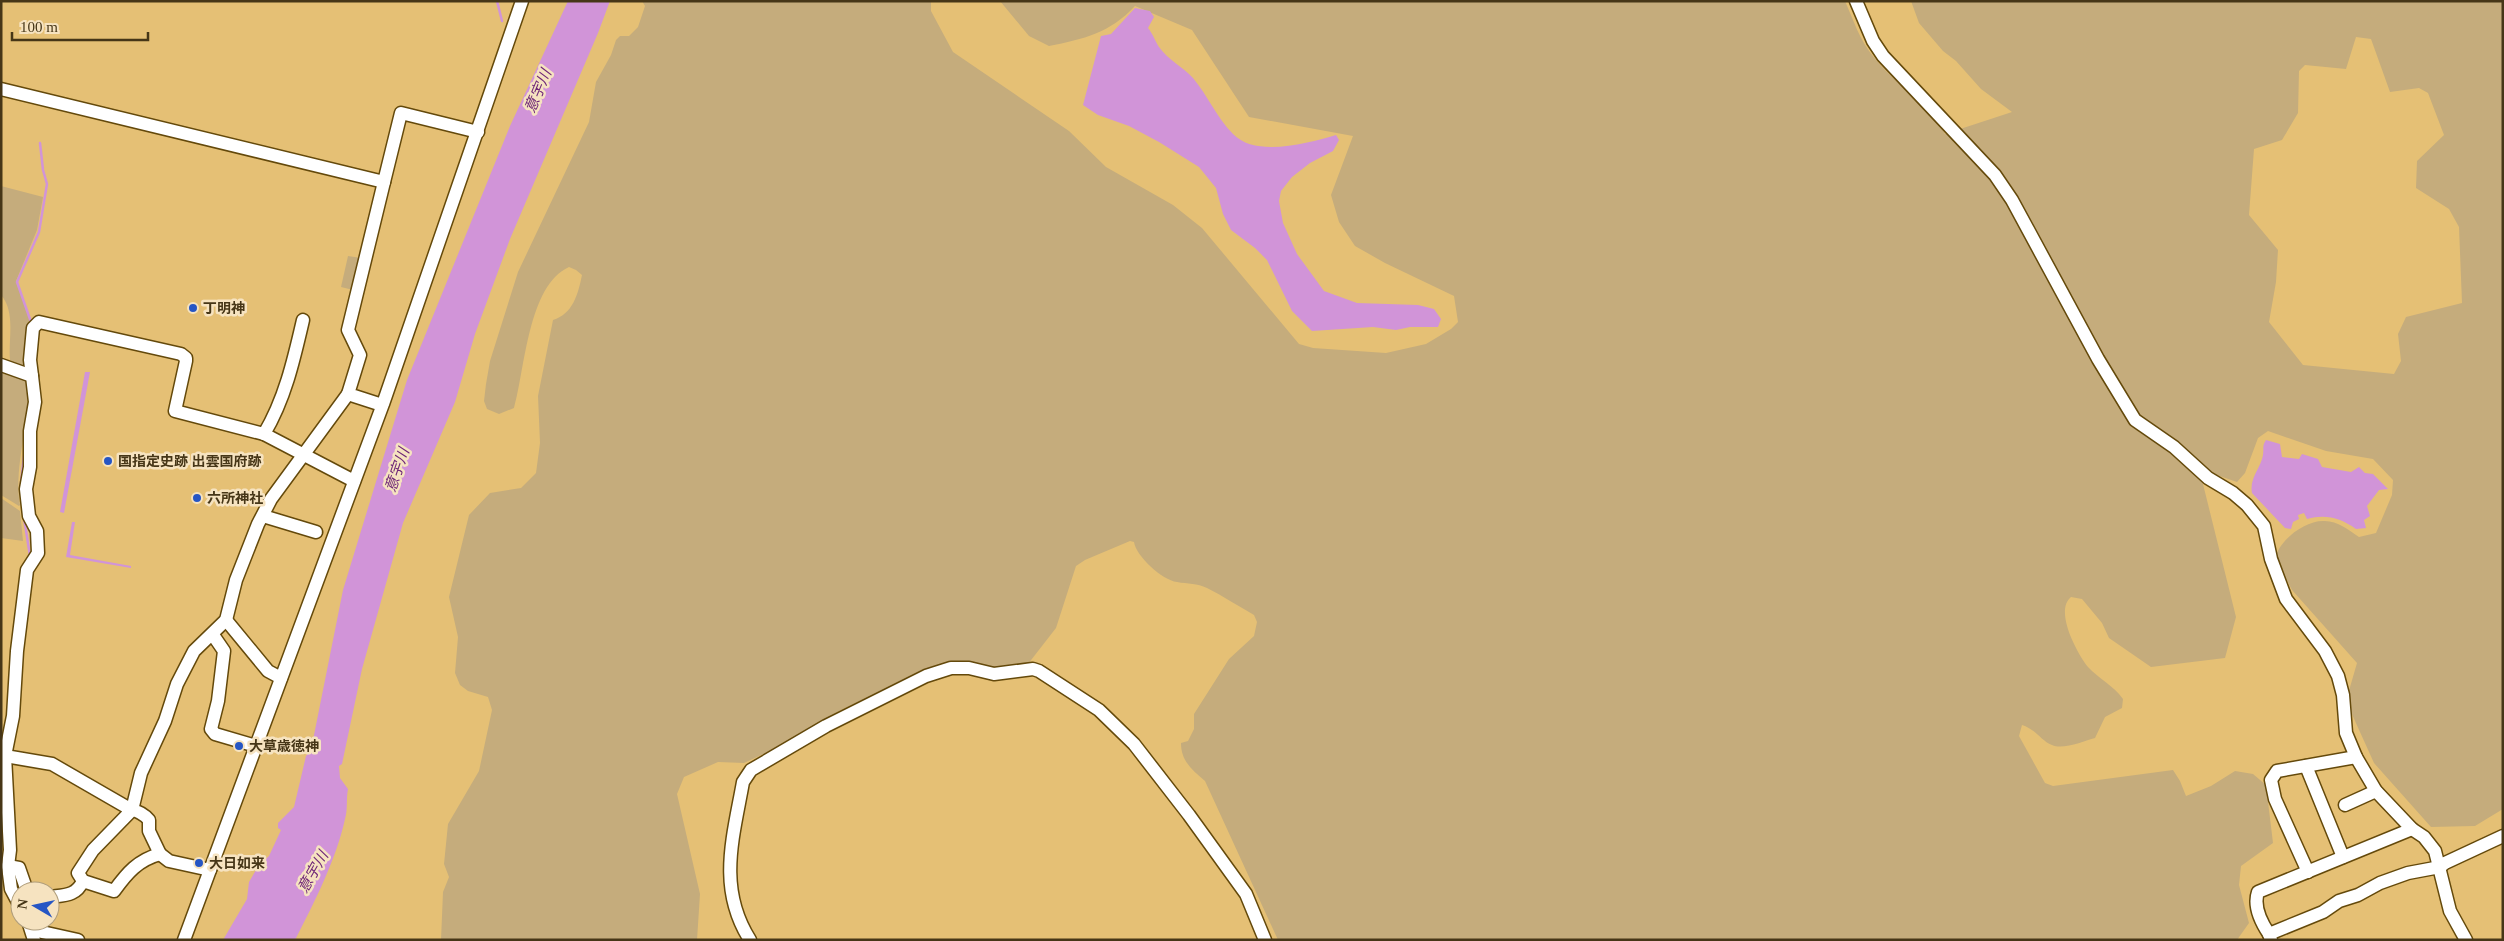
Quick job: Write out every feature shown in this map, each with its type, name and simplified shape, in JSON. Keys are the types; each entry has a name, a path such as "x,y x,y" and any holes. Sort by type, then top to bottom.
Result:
{"street":[{"path":"184,940 382,405 522,1"},
{"path":"1856,1 1873,41 1883,56 1973,150 1995,175 2012,200 2098,359 2135,420 2174,447 2208,478 2233,493 2247,505 2264,526 2271,559 2286,599 2325,651 2338,676 2343,695 2346,733 2356,757 2376,791 2412,829 2424,837 2435,851 2450,911 2466,940"},
{"path":"1,89 384,182"},
{"path":"160,854 150,857 129,870 114,891 83,881 78,873 93,850 132,810 141,774 166,721 177,684 194,651 213,635 226,620 236,580 271,499 348,394 360,355 348,330 401,113 478,132"},
{"path":"264,434 279,407 284,385 293,364 303,320"},
{"path":"10,881 5,756 13,716 17,651 27,570 38,553 37,531 29,516 26,489 30,467 30,432 35,402 32,376 34,325 39,322 182,354 186,360 175,412 264,434 354,481"},
{"path":"1,365 32,376"},
{"path":"348,394 382,405"},
{"path":"263,516 316,532"},
{"path":"226,620 268,671 281,678"},
{"path":"213,635 224,651 211,729 215,734 256,746"},
{"path":"750,940 740,924 731,896 729,874 743,782 751,770 826,726 926,676 951,668 969,668 994,674 1033,669 1052,678 1099,710 1134,744 1189,815 1246,894 1266,940"},
{"path":"5,756 52,764 149,820 149,832 160,854 169,861 210,870"},
{"path":"2308,872 2271,786 2277,771 2356,757"},
{"path":"2306,766 2343,857"},
{"path":"2345,805 2376,791"},
{"path":"2412,829 2258,892 2255,899 2256,906 2263,926 2270,937 2323,912 2339,901 2358,895 2380,883 2408,873 2440,867 2503,836"},
{"path":"8,866 19,868 24,881"},
{"path":"60,896 74,894 83,881"},
{"path":"36,931 78,940"}],"shaded area":[{"path":"642,1 931,1 931,11 953,52 1069,131 1106,167 1173,205 1202,228 1299,344 1313,348 1386,353 1426,344 1451,329 1458,322 1454,296 1385,263 1355,246 1339,222 1331,195 1353,136 1249,117 1192,30 1135,6 1116,23 1096,34 1049,46 1029,36 1000,1 1845,1 1868,50 1891,76 1920,102 1938,122 1945,134 2012,112 1981,89 1956,61 1943,51 1919,23 1911,1 2503,1 2503,809 2475,826 2431,827 2374,763 2346,701 2357,663 2292,590 2275,558 2287,538 2308,524 2316,522 2333,522 2359,537 2376,533 2392,495 2393,480 2373,459 2326,451 2268,431 2258,438 2245,473 2237,482 2211,473 2202,480 2236,617 2225,658 2151,667 2109,638 2102,623 2082,599 2071,597 2066,603 2065,612 2066,622 2073,642 2088,667 2123,699 2122,708 2105,717 2095,738 2074,744 2052,745 2022,725 2019,736 2045,783 2053,786 2173,770 2186,796 2211,786 2235,771 2253,774 2266,785 2273,843 2241,866 2239,885 2249,923 2237,940 1278,940 1205,781 1185,760 1181,749 1181,743 1188,741 1194,729 1194,714 1229,659 1254,636 1257,622 1254,615 1203,586 1177,582 1164,577 1139,554 1134,542 1130,541 1085,560 1076,566 1056,628 1028,664 995,670 931,668 839,711 783,745 744,763 718,762 684,777 677,794 700,894 697,940 441,940 443,892 449,877 444,864 448,824 479,771 492,710 488,697 468,691 460,685 455,673 458,637 449,597 469,515 490,493 521,488 536,473 540,443 538,396 553,320 565,313 574,302 582,275 569,267 555,277 545,291 536,310 530,330 514,408 499,414 487,409 484,401 490,361 518,272 589,122 596,82 611,55 616,40 620,36 629,36 638,27 645,6","holes":["2356,37 2371,39 2390,92 2419,88 2428,93 2444,135 2417,161 2416,188 2449,209 2459,227 2462,303 2406,317 2398,334 2401,361 2394,374 2303,365 2269,322 2276,282 2278,250 2249,215 2254,149 2282,140 2298,113 2299,71 2305,65 2346,69"]},
{"path":"1,186 43,197 37,230 16,281 30,321 24,369 10,360 10,318 6,302 1,295"},
{"path":"348,256 361,258 353,290 341,287"},
{"path":"1,369 27,381 27,412 19,473 19,506 1,495"},
{"path":"1,498 20,511 23,541 1,538"}],"water":[{"name":"意宇川","path":"568,1 610,1 510,239 475,334 455,402 403,523 362,669 342,764 339,766 340,778 348,789 346,815 336,850 317,896 295,940 223,940 247,899 249,882 259,865 269,856 281,830 278,828 278,823 294,807 306,756 311,750 343,590 407,380 510,126"},
{"path":"1135,8 1150,11 1154,17 1148,28 1159,47 1193,78 1227,128 1243,141 1268,147 1283,147 1336,135 1339,140 1333,151 1310,163 1292,177 1281,191 1279,201 1283,223 1297,254 1324,291 1357,303 1418,305 1434,309 1441,319 1438,327 1410,327 1396,330 1373,327 1312,331 1292,311 1267,260 1255,248 1231,230 1223,214 1216,188 1199,167 1159,142 1129,126 1098,115 1083,105 1101,36 1111,34"},
{"path":"85,372 90,372 64,513 60,512"},
{"path":"2266,440 2280,444 2282,457 2299,459 2302,454 2318,459 2322,467 2351,472 2359,467 2365,473 2373,474 2388,489 2379,490 2367,506 2370,516 2364,520 2366,528 2356,529 2344,522 2327,517 2307,519 2304,513 2298,515 2299,519 2293,522 2291,529 2285,528 2252,493 2252,483 2262,460"},
{"path":"72,522 75,522 70,555 131,566 131,568 66,557"}],"waterway":[{"path":"497,1 502,21"},
{"path":"31,322 17,282 39,232 47,184 43,170 40,143"},
{"path":"21,483 24,456"},
{"path":"24,518 30,556"}],"place":[{"name":"丁明神","path":"193,308"},
{"name":"国指定史跡 出雲国府跡","path":"108,461"},
{"name":"六所神社","path":"197,498"},
{"name":"大草歳徳神","path":"239,746"},
{"name":"大日如来","path":"199,863"}]}
